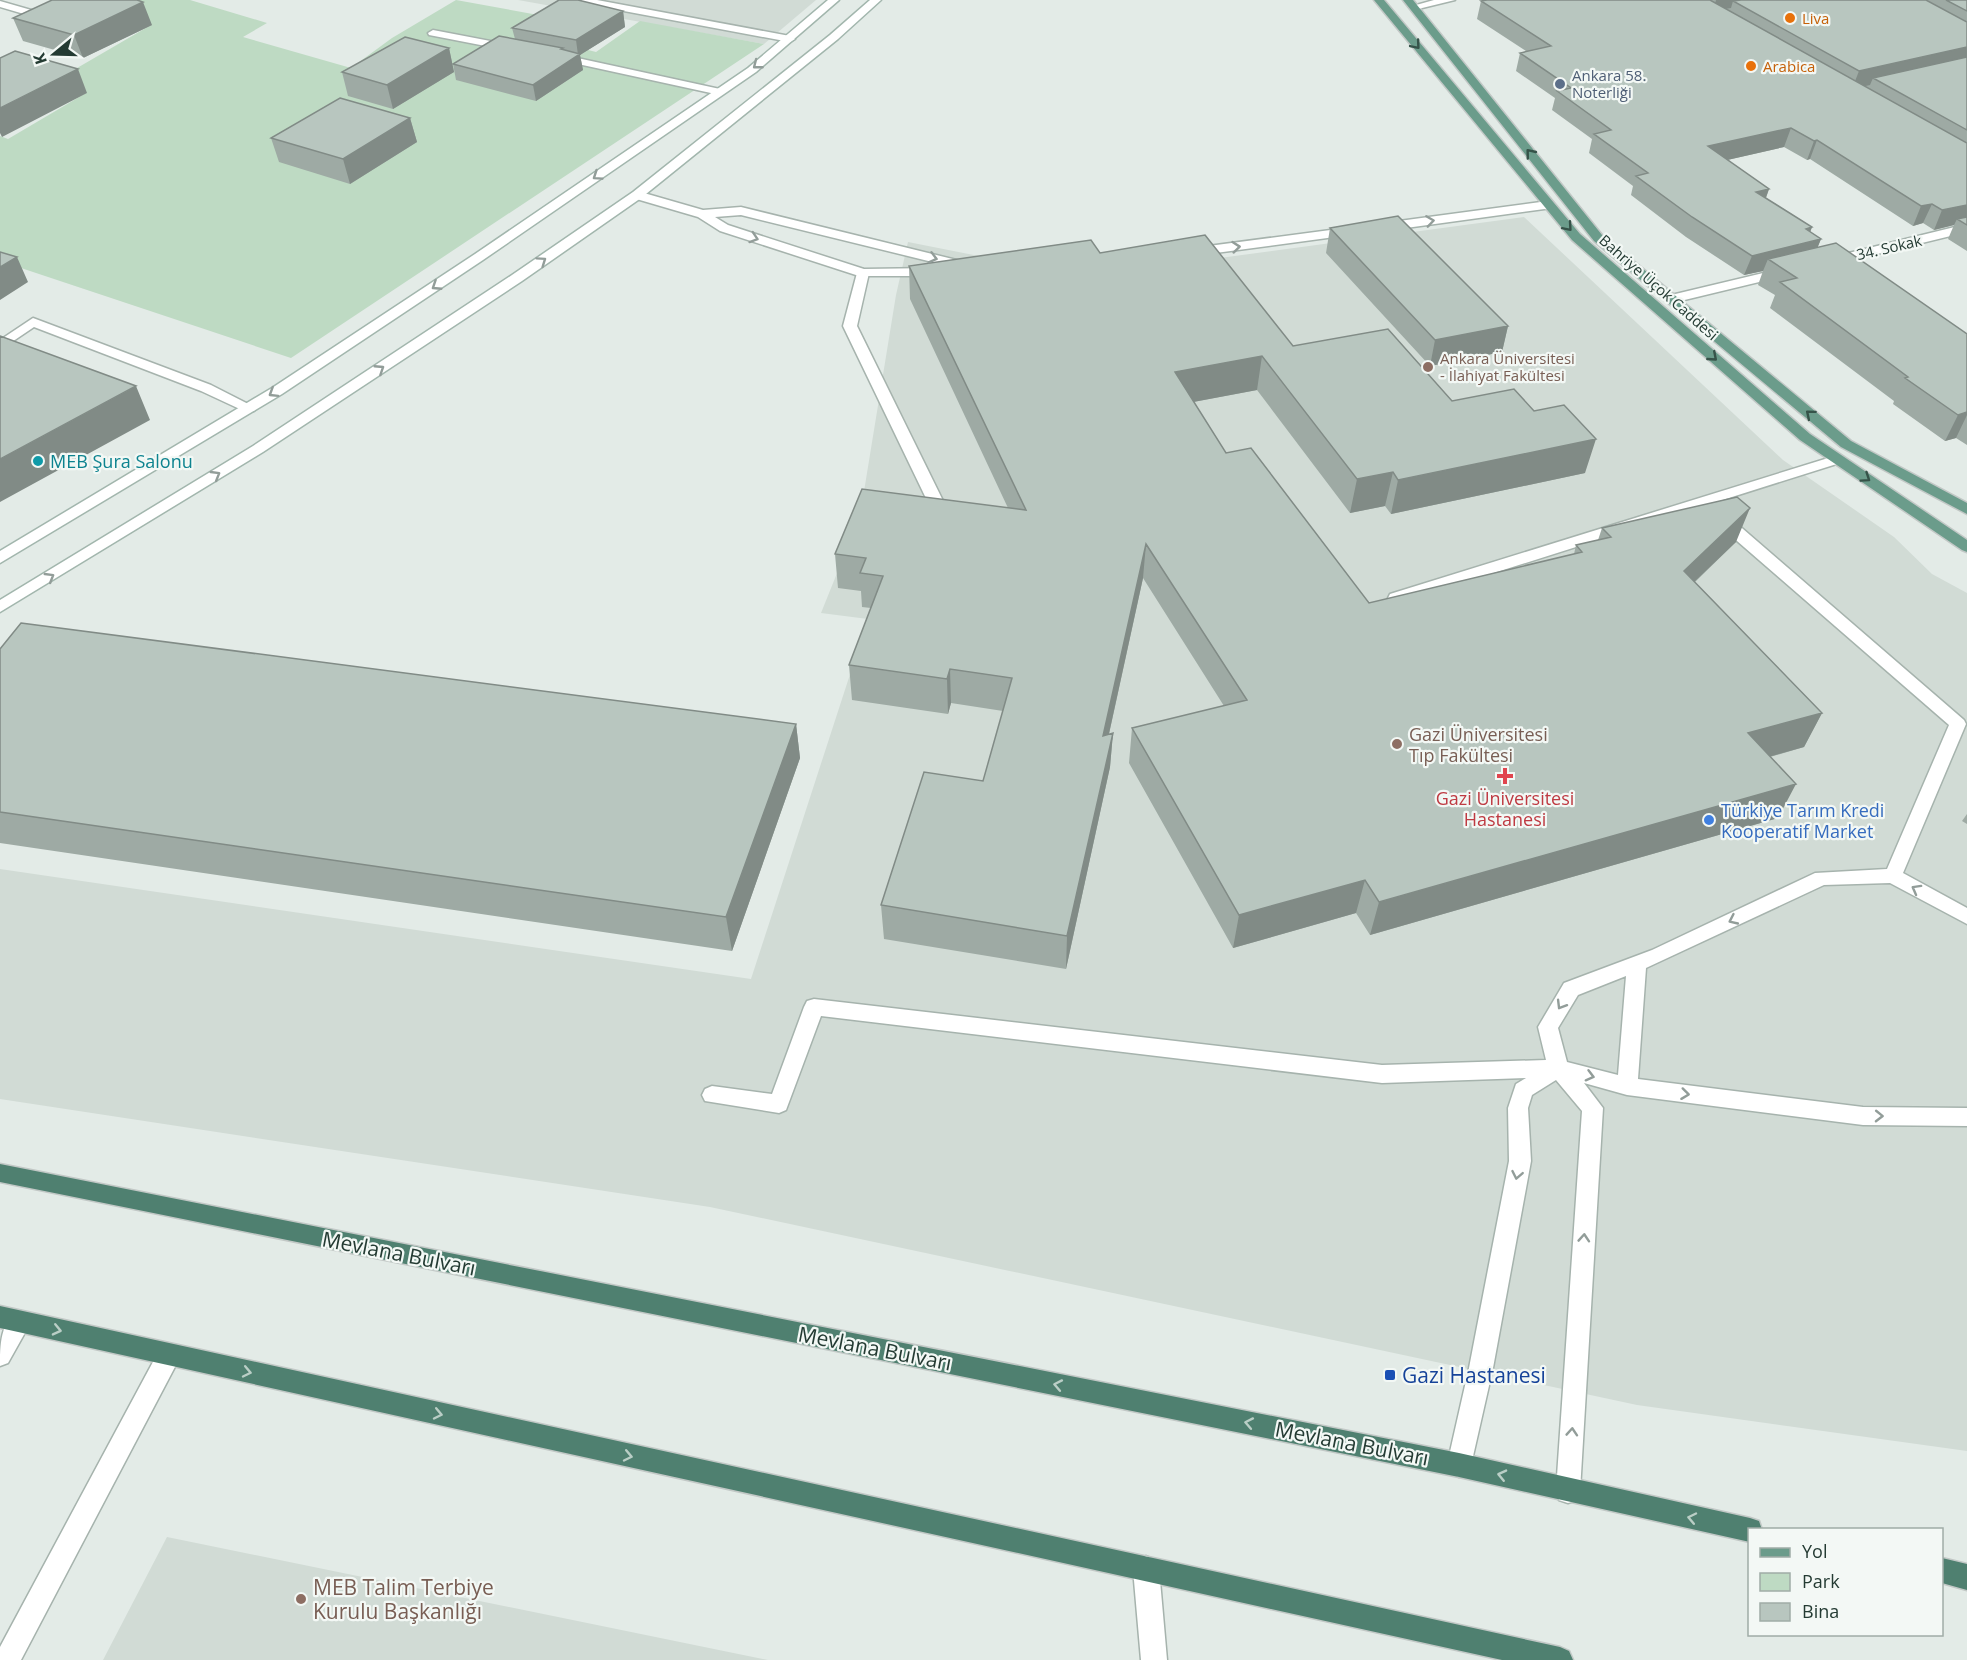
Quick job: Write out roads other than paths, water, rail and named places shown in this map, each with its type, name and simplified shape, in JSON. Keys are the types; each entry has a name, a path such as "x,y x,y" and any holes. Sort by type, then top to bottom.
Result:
{"highway":[{"name":"Mevlana Bulvarı","path":"0,1173 1459,1465 1748,1530"},
{"path":"10,1320 1560,1660"},
{"path":"1943,1571 1967,1577"}],"main road":[{"path":"580,0 790,39"},
{"path":"0,558 249,408 469,264 720,92 790,39 834,0"},
{"path":"0,607 258,449 518,278 637,195 834,37 876,0"},
{"name":"Bahriye Üçok Caddesi","path":"1379,0 1576,237 1805,437 1967,547"},
{"path":"1411,4 1450,0"},
{"path":"0,4 48,18"},
{"name":"Bahriye Üçok Caddesi","path":"1411,4 1598,238 1846,444 1967,509"},
{"path":"434,33 520,49"},
{"path":"542,54 720,92"},
{"path":"637,195 702,214 724,228 870,258 976,271 870,258 741,211 702,214"},
{"path":"1183,254 1548,205"},
{"name":"34. Sokak","path":"1819,264 1967,228"},
{"path":"870,258 850,326 944,519"},
{"path":"1672,299 1797,269"},
{"path":"0,346 33,322 206,388 249,408"},
{"path":"1384,602 1838,459"},
{"path":"1702,501 1958,724 1893,876"},
{"path":"1568,1491 1593,1108 1558,1068 1548,1028 1570,989 1637,963 1822,878 1893,876 1967,917"},
{"path":"1627,1086 1637,963"},
{"path":"712,1095 779,1104 814,1007 1382,1074 1558,1068 1627,1086 1863,1116 1967,1117"},
{"path":"1459,1465 1481,1368 1520,1161 1518,1108 1523,1090 1558,1068"},
{"path":"0,1355 10,1320"},
{"path":"7,1660 170,1355"},
{"path":"1146,1569 1154,1660"}],"place":[{"name":"Liva","path":"1790,18"},
{"name":"Arabica","path":"1751,66"},
{"name":"Ankara 58. Noterliği","path":"1560,84"},
{"name":"Ankara Üniversitesi - İlahiyat Fakültesi","path":"1428,367"},
{"name":"MEB Şura Salonu","path":"38,461"},
{"name":"Gazi Üniversitesi Tıp Fakültesi","path":"1397,744"},
{"name":"Gazi Üniversitesi Hastanesi","path":"1505,776"},
{"name":"Türkiye Tarım Kredi Kooperatif Market","path":"1709,820"},
{"name":"Gazi Hastanesi","path":"1390,1375"},
{"name":"MEB Talim Terbiye Kurulu Başkanlığı","path":"301,1599"}]}
